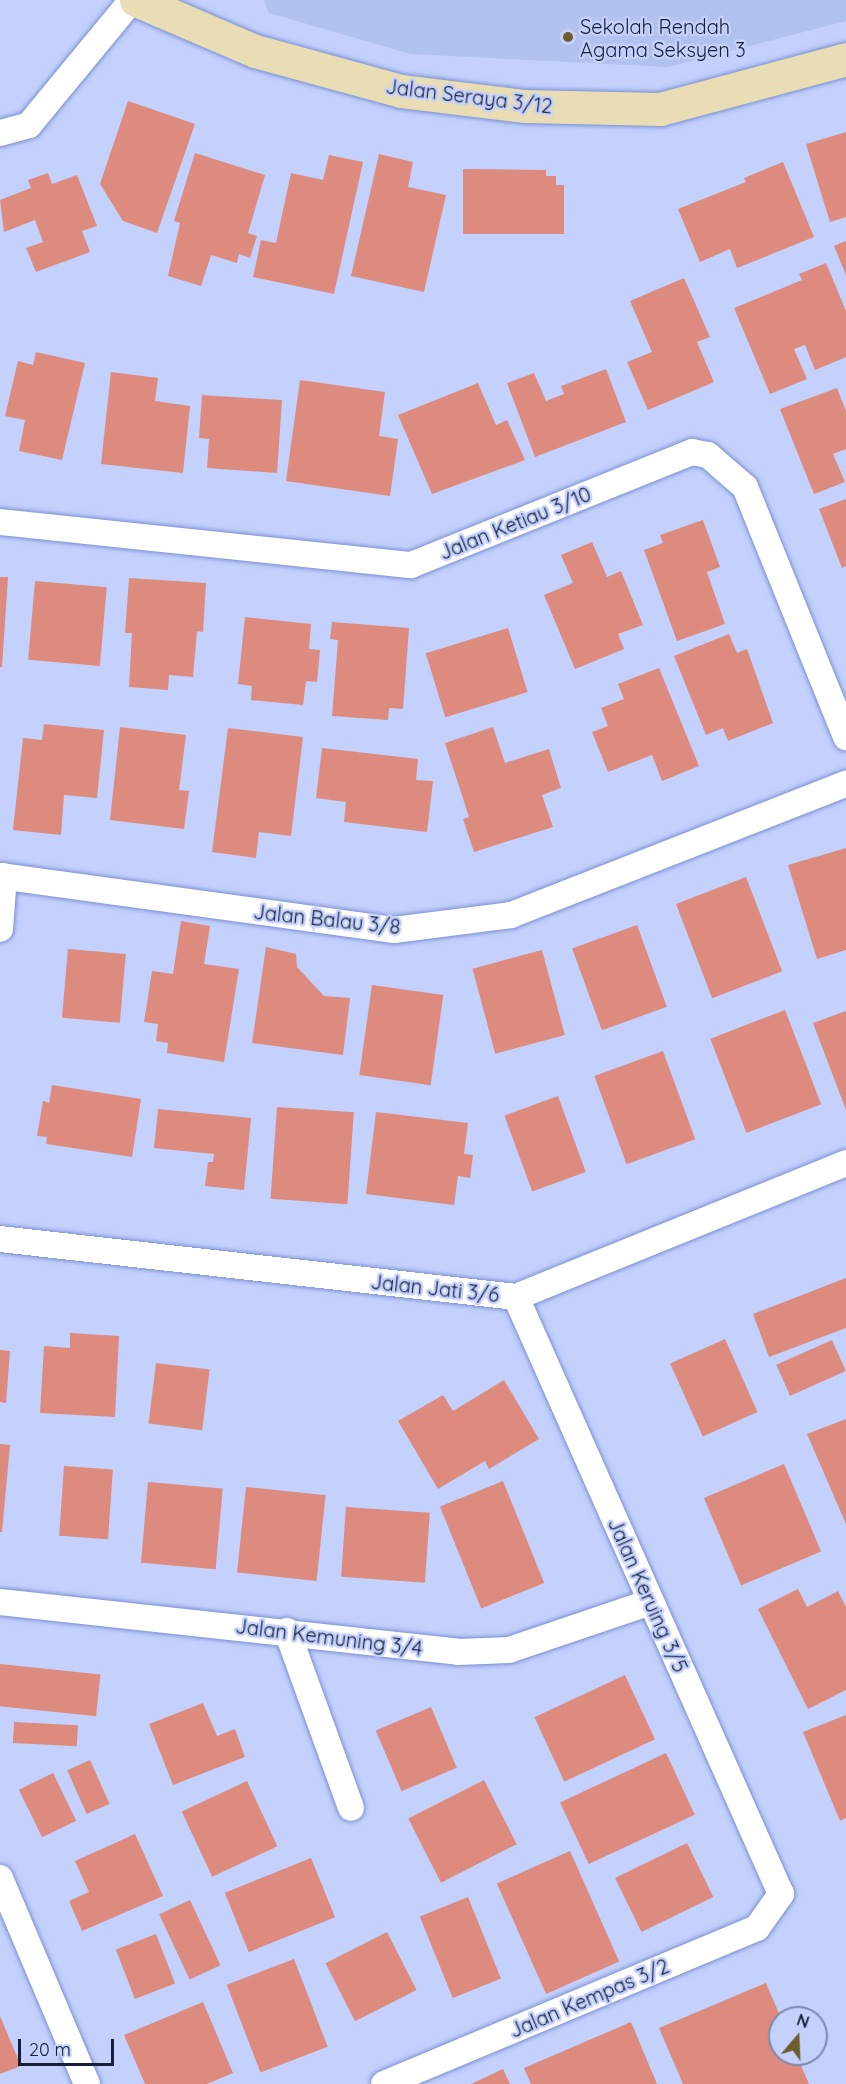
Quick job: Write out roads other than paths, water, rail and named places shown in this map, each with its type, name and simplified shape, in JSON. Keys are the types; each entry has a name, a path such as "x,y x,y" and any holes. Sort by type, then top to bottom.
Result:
{"street":[{"name":"Jalan Seraya 3/12","path":"143,2 255,51 401,91 525,106 660,109 846,59"},
{"path":"0,133 29,125 143,2"},
{"name":"Jalan Ketiau 3/10","path":"0,522 411,566 692,452 708,455 745,487 846,737"},
{"name":"Jalan Balau 3/8","path":"2,876 394,930 511,915 846,784"},
{"path":"0,929 2,876"},
{"name":"Jalan Jati 3/6","path":"0,1239 516,1297 846,1163"},
{"name":"Jalan Keruing 3/5","path":"516,1297 781,1894"},
{"name":"Jalan Kemuning 3/4","path":"0,1602 287,1631 459,1652 509,1650 651,1602"},
{"path":"287,1631 351,1808"},
{"path":"0,1878 87,2084"},
{"name":"Jalan Kempas 3/2","path":"384,2084 757,1928 781,1894"}],"place":[{"name":"Sekolah Rendah Agama Seksyen 3","path":"568,37"}]}
